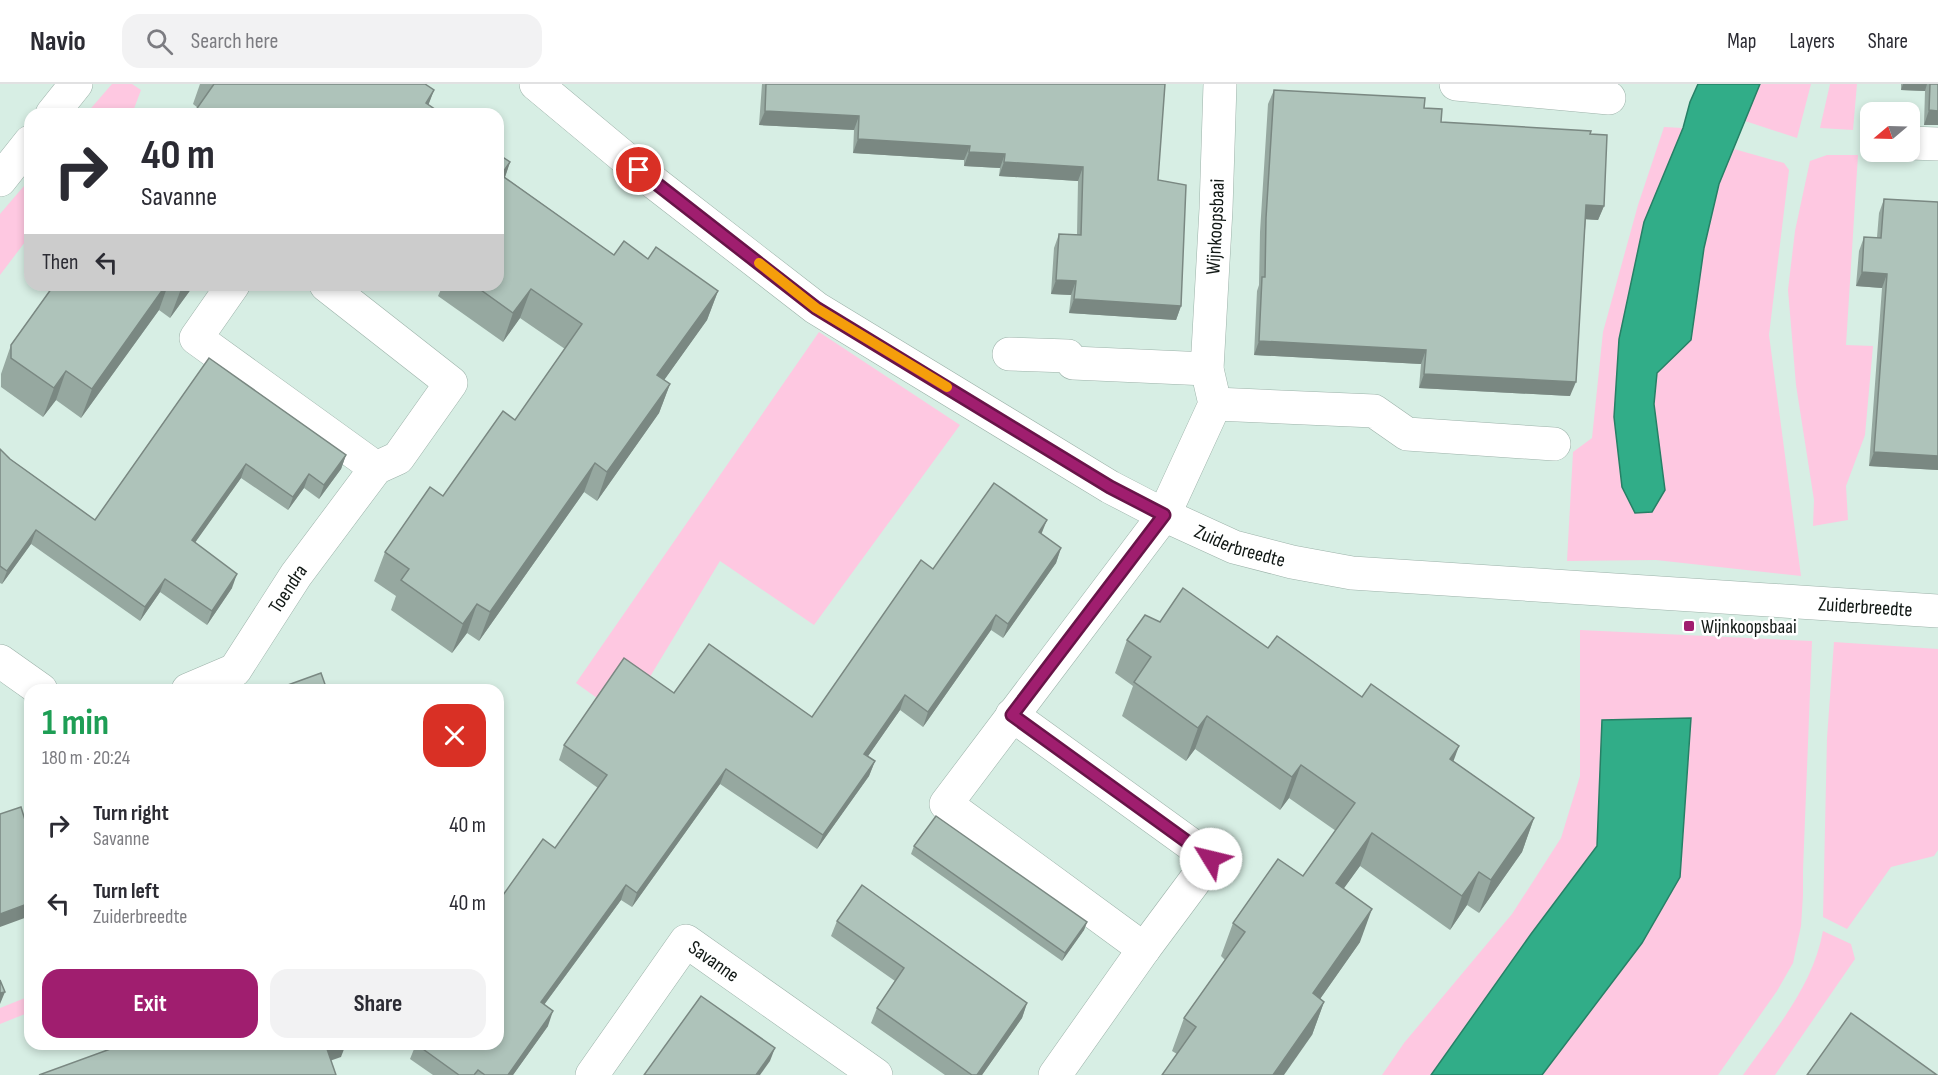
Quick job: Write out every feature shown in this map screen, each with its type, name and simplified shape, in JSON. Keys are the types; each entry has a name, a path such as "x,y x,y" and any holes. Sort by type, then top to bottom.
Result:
{"street":[{"path":"57,108 76,84"},
{"name":"Zuiderbreedte","path":"536,84 656,184 816,308 1110,487 1234,547 1292,562 1352,573 1938,611"},
{"name":"Wijnkoopsbaai","path":"1215,404 1207,369 1220,84"},
{"path":"1456,84 1609,98"},
{"path":"1920,143 1938,144"},
{"path":"0,180 24,150"},
{"path":"229,291 196,338 376,468"},
{"name":"Toendra","path":"202,684 236,670 296,576 376,468 398,458 451,383 334,291"},
{"path":"1009,354 1068,356 1073,363 1207,369"},
{"path":"1144,949 946,804 1164,515 1215,404 1374,411 1407,434 1554,444"},
{"path":"0,661 33,684"},
{"path":"1012,715 1211,859 1055,1075"},
{"name":"Savanne","path":"592,1075 686,941 876,1075"}],"shaded area":[{"path":"112,84 132,84 141,90 134,108 91,108"},
{"path":"1698,84 1760,84 1719,184 1704,248 1691,340 1657,373 1654,404 1665,490 1652,512 1635,513 1622,487 1614,417 1619,339 1644,222 1683,128"},
{"path":"1760,84 1811,84 1797,138 1745,121"},
{"path":"1830,84 1857,84 1853,130 1820,128"},
{"path":"1664,127 1683,128 1644,222 1619,339 1614,417 1622,487 1635,513 1652,512 1665,490 1654,404 1657,372 1691,340 1704,248 1719,184 1734,149 1784,163 1789,170 1769,335 1801,576 1656,560 1567,561 1573,452 1592,438 1603,332 1638,205"},
{"path":"1827,155 1858,155 1846,345 1873,346 1865,435 1846,486 1848,520 1813,526 1814,500 1796,385 1788,290 1795,231 1810,161"},
{"path":"24,186 24,243 0,275 0,214"},
{"path":"819,332 960,425 814,625 720,561 625,718 576,683"},
{"path":"1580,630 1812,641 1803,895 1801,926 1793,963 1777,991 1718,1075 1542,1075 1642,943 1680,877 1691,718 1602,720 1598,846 1531,934 1431,1075 1382,1075 1404,1043 1512,914 1561,838 1580,776"},
{"path":"1834,642 1938,649 1938,850 1934,856 1891,867 1847,929 1823,917 1827,738"},
{"path":"1691,718 1680,877 1642,943 1542,1075 1431,1075 1597,846 1602,720"},
{"path":"1823,931 1851,944 1855,959 1775,1075 1743,1075 1802,989 1818,951"},
{"path":"24,998 24,1014 0,1024 0,1008"}],"building":[{"path":"214,84 425,84 434,90 426,103 433,108 197,108"},
{"path":"766,84 1165,84 1158,180 1186,185 1181,306 1074,299 1076,281 1056,280 1059,234 1081,235 1083,167 1004,162 1005,154 969,152 970,146 858,139 859,116 765,111"},
{"path":"1930,84 1938,84 1938,111 1929,110"},
{"path":"1274,90 1425,98 1424,108 1442,109 1441,122 1591,131 1590,134 1607,135 1604,206 1586,205 1576,382 1424,374 1426,350 1259,341 1262,277 1265,277 1266,218"},
{"path":"504,158 510,162 504,171"},
{"path":"504,177 614,255 624,241 648,259 656,247 718,291 657,375 670,384 607,472 595,463 490,612 477,604 463,624 401,580 409,569 385,552 430,487 443,496 503,411 515,420 582,324 531,289 513,313 482,291 504,291"},
{"path":"1884,199 1938,202 1938,456 1874,452 1887,274 1862,272 1864,237 1881,238"},
{"path":"50,291 162,291 92,389 66,371 54,388 11,358 11,345"},
{"path":"209,358 346,455 324,485 309,474 293,497 246,464 192,540 237,574 212,611 165,579 145,607 36,530 7,571 0,566 0,449 10,459 95,520"},
{"path":"994,483 1047,520 1039,532 1061,548 1008,624 996,615 928,712 905,695 864,754 875,761 823,835 726,769 637,893 626,885 541,1002 553,1011 508,1075 485,1075 478,1070 474,1075 459,1075 424,1050 504,1050 504,894 543,839 555,848 607,775 564,745 624,658 674,693 709,644 812,717 921,560 933,569"},
{"path":"1183,588 1268,648 1277,636 1362,697 1371,684 1459,746 1450,759 1534,818 1491,880 1479,872 1462,896 1372,833 1336,883 1372,909 1313,993 1324,1002 1273,1075 1162,1075 1196,1027 1184,1018 1245,932 1233,923 1278,859 1303,876 1355,803 1301,765 1292,777 1207,716 1198,728 1134,682 1151,657 1127,640 1145,615 1160,622"},
{"path":"321,673 325,684 291,684"},
{"path":"21,807 24,817 24,905 0,914 0,814"},
{"path":"936,816 1087,922 1065,953 914,846"},
{"path":"862,885 1027,1003 977,1075 972,1075 877,1008 904,968 837,921"},
{"path":"0,980 5,992 0,993"},
{"path":"701,996 775,1048 756,1075 644,1075"},
{"path":"1851,1013 1937,1075 1807,1075"},
{"path":"108,1050 327,1050 336,1075 39,1075"}],"slow traffic":[{"path":"759,263 816,308 947,387"}],"place":[{"name":"Wijnkoopsbaai","path":"1689,626"}],"route":[{"path":"639,170 816,308 1110,487 1164,515 1012,715 1211,859"}]}
